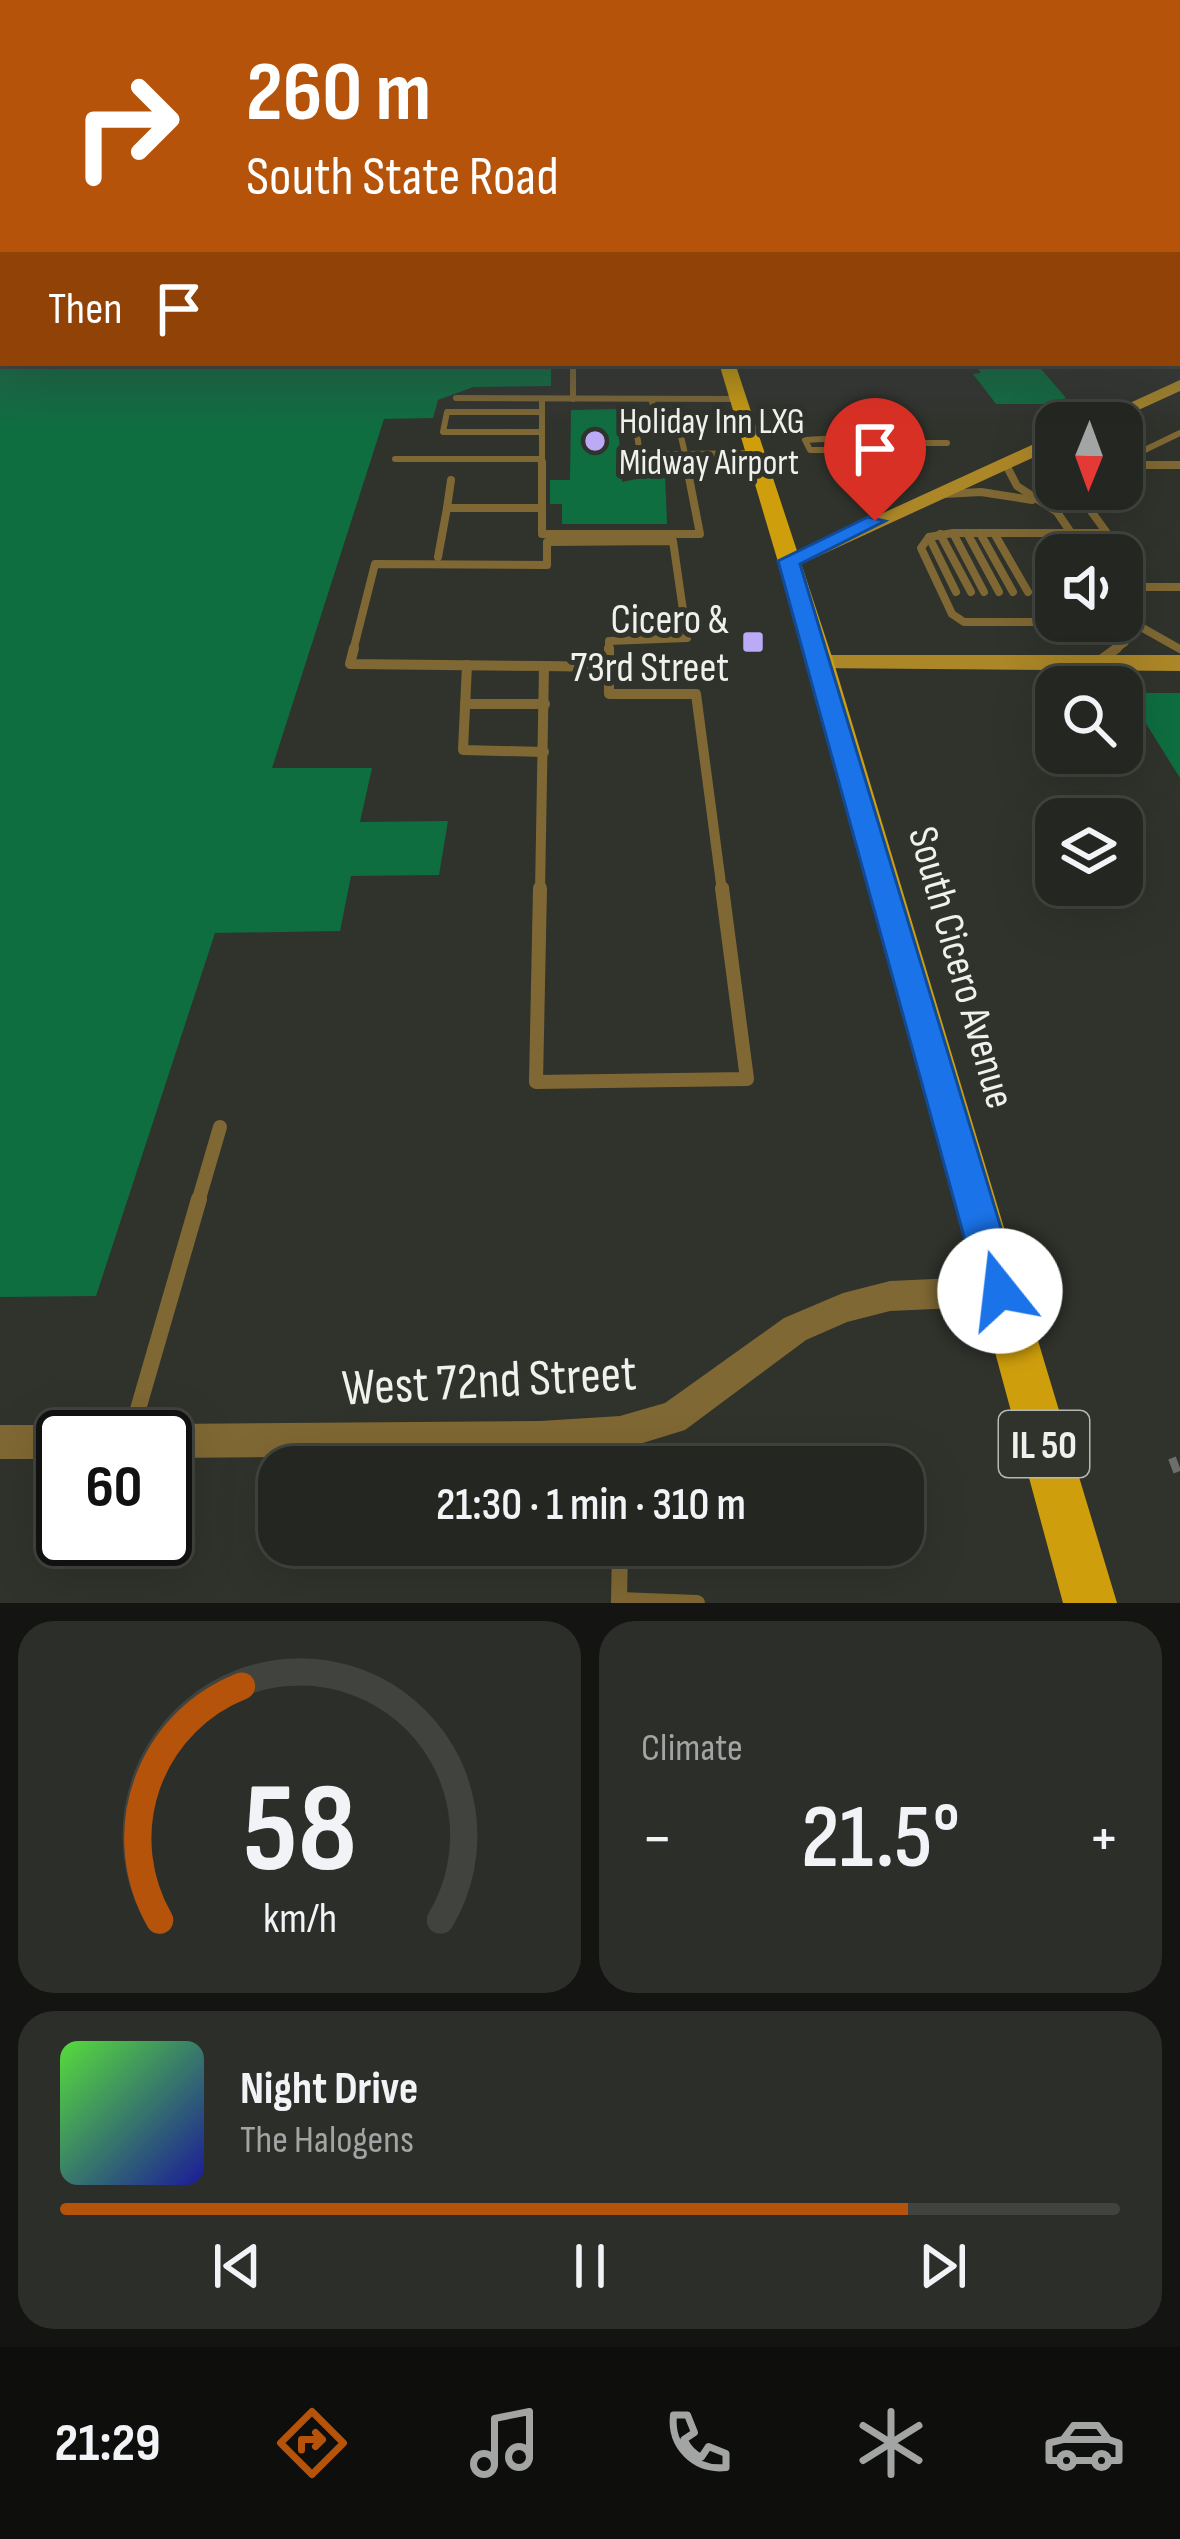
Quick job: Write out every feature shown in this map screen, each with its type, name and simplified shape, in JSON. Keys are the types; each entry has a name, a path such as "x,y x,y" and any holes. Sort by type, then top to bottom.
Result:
{"main road":[{"name":"South Cicero Avenue","path":"729,366 820,663 1090,1603"}],"street":[{"path":"1142,402 1180,385"},
{"path":"789,561 1035,449"},
{"path":"820,663 1180,663"},
{"name":"West 72nd Street","path":"627,1446 795,1329 843,1307 890,1296 1000,1291"},
{"name":"West 72nd Street","path":"192,1441 540,1438 593,1446"},
{"path":"0,1442 36,1442"}],"lane":[{"path":"573,366 573,399"},
{"path":"456,398 739,399"},
{"path":"651,399 656,413"},
{"path":"542,400 542,534 700,534 685,454 676,414 634,416 640,454 685,454 755,453"},
{"path":"542,412 447,412 443,432 542,432"},
{"path":"1143,452 1175,435 1180,447"},
{"path":"873,445 904,443"},
{"path":"853,445 808,445 946,443"},
{"path":"395,459 542,459"},
{"path":"1005,463 1017,486 1035,497"},
{"path":"1143,464 1180,465"},
{"path":"438,557 451,480"},
{"path":"934,495 1001,494 1035,502"},
{"path":"447,508 542,508"},
{"path":"1051,510 1071,533"},
{"path":"1035,622 971,622 952,614 922,548 934,536 953,533 1108,533 1091,510"},
{"path":"953,533 985,592"},
{"path":"967,533 999,592"},
{"path":"980,533 1013,592"},
{"path":"994,533 1028,592"},
{"path":"934,536 956,592"},
{"path":"934,536 971,592"},
{"path":"544,666 536,1082 747,1079 696,694 609,694 609,641 687,638 674,542 547,542 547,565 375,564 350,664 467,665 544,666 608,667"},
{"path":"1143,587 1180,587"},
{"path":"963,606 971,622"},
{"path":"978,606 987,622"},
{"path":"992,606 1001,622"},
{"path":"1007,606 1016,622"},
{"path":"1022,606 1031,622"},
{"path":"1143,628 1180,649"},
{"path":"1088,663 1118,650 1122,642"},
{"path":"467,665 463,750 544,752"},
{"path":"466,704 544,704"},
{"path":"138,1410 220,1127"},
{"path":"620,1566 619,1602 697,1603"}],"path":[{"path":"1172,1458 1180,1479"}],"building":[{"path":"0,366 551,366 551,386 473,387 438,400 433,418 384,419 272,768 372,768 360,822 448,821 439,875 351,876 340,931 215,933 96,1296 0,1297"},
{"path":"975,366 1039,366 1066,398 996,404 973,374 981,373"},
{"name":"Holiday Inn LXG Midway Airport","path":"617,409 622,482 665,473 667,524 562,524 562,504 550,504 550,480 570,480 571,410"},
{"path":"1143,693 1180,693 1180,778 1143,719"}],"place":[{"name":"Holiday Inn LXG Midway Airport","path":"595,441"},
{"name":"Cicero & 73rd Street","path":"753,642"}],"route":[{"path":"875,521 789,561 1000,1291"}]}
